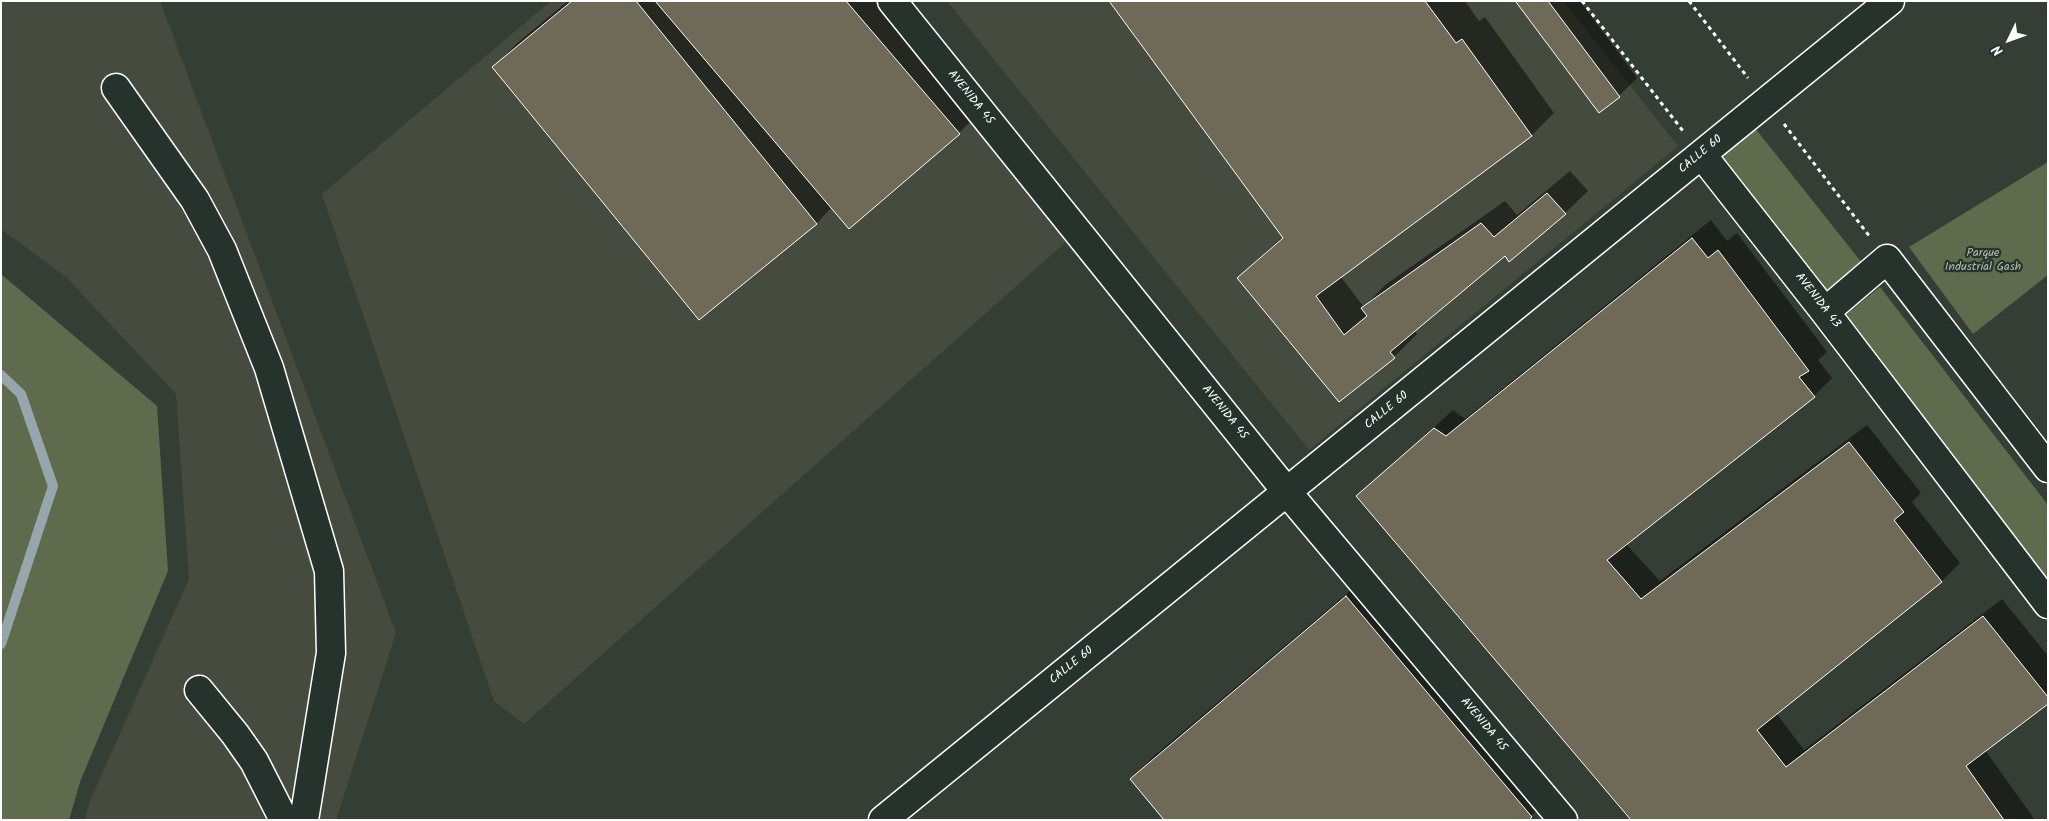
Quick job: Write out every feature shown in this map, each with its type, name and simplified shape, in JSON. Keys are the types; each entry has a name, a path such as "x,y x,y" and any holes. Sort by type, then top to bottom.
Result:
{"street":[{"name":"AVENIDA 45","path":"892,1 1287,492 1563,820"},
{"name":"CALLE 60","path":"883,820 1890,1"},
{"path":"116,88 195,200 222,250 268,368 329,571 331,653 304,820"},
{"name":"AVENIDA 43","path":"1702,155 1825,312 2048,604"},
{"path":"1825,312 1887,259 2048,468"},
{"path":"198,690 254,761 284,820"}],"path":[{"path":"1582,1 1702,155"},
{"path":"1689,1 1887,259"}],"shaded area":[{"path":"1,1 160,1 396,633 336,820 85,820 89,803 189,579 176,394 66,277 1,229"},
{"path":"551,1 894,1 1086,224 524,724 494,701 322,194"},
{"path":"947,1 1563,1 1678,146 1309,450"}],"green space":[{"path":"1755,128 1862,263 1825,297 1719,161"},
{"name":"Parque Industrial Gash","path":"2048,162 2048,275 1973,334 1909,247"},
{"path":"1,274 157,406 168,571 80,782 69,820 1,820"},
{"path":"1880,287 2048,505 2048,587 1842,318"}],"building":[{"path":"572,1 636,1 817,224 699,320 492,67"},
{"path":"655,1 846,1 960,134 849,229"},
{"path":"1109,1 1425,1 1456,43 1462,39 1532,136 1316,296 1344,335 1367,316 1361,308 1481,223 1494,237 1547,193 1566,214 1509,262 1505,256 1390,352 1395,358 1339,402 1237,278 1283,238"},
{"path":"1517,1 1548,1 1620,97 1599,113"},
{"path":"1692,238 1708,258 1718,250 1809,371 1799,377 1815,397 1607,560 1641,599 1849,442 1904,512 1894,520 1942,582 1757,730 1786,767 1983,616 2048,697 2048,704 1966,766 2004,820 1631,820 1356,496 1434,428 1446,436"},
{"path":"1346,596 1532,817 1529,820 1164,820 1130,779"}],"waterway":[{"path":"1,375 21,394 53,486 1,644"}]}
